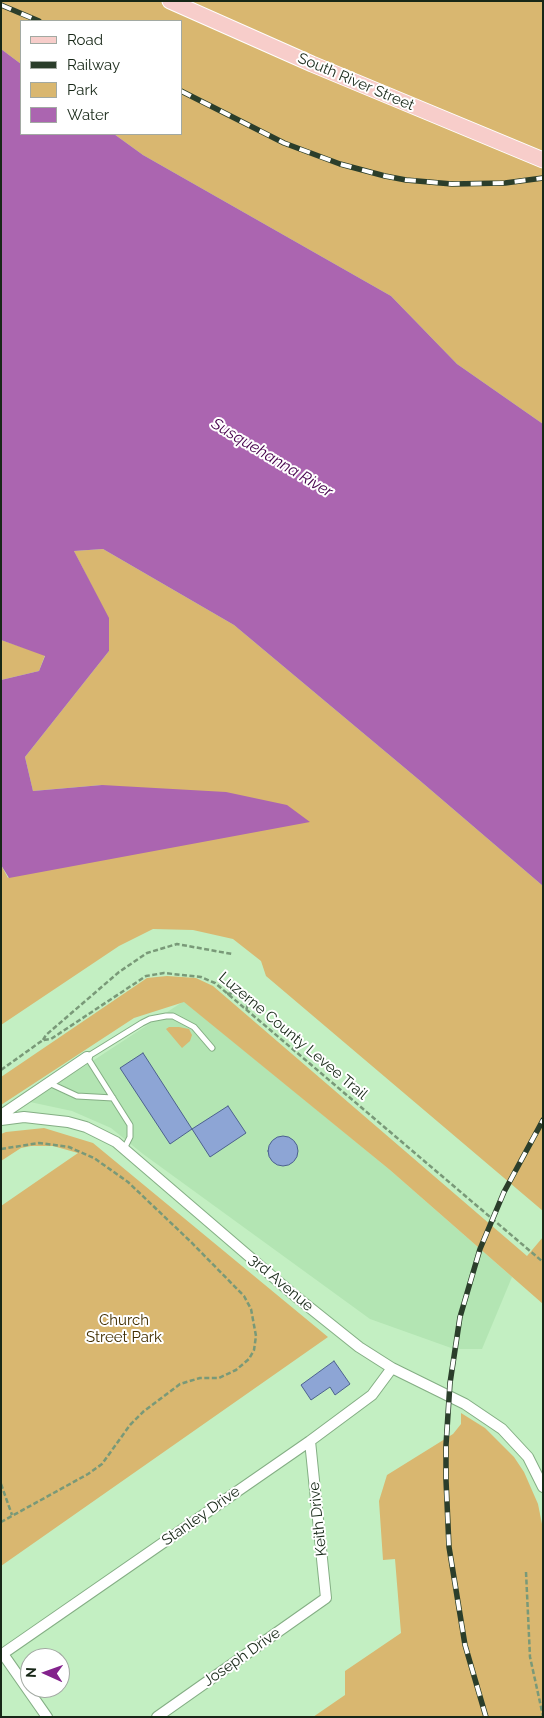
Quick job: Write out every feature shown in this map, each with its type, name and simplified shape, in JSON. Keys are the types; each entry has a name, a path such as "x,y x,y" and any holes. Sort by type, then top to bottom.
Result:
{"main road":[{"name":"South River Street","path":"170,1 320,68 536,158"}],"street":[{"path":"1,1115 87,1057"},
{"name":"3rd Avenue","path":"1,1120 24,1117 68,1122 100,1133 124,1149 359,1347 392,1368 465,1404 502,1429 528,1457 543,1487"},
{"name":"Stanley Drive","path":"2,1654 310,1441 372,1395 392,1368"},
{"name":"Keith Drive","path":"310,1441 326,1598"},
{"name":"Joseph Drive","path":"157,1717 326,1598"},
{"path":"2,1654 47,1717"}],"lane":[{"path":"124,1149 130,1137 130,1125 87,1057 142,1023 150,1019 166,1016 174,1016 194,1027 212,1048"},
{"path":"49,1083 77,1096 113,1098"}],"path":[{"path":"43,1040 46,1034 119,972 147,953 177,944 232,954"},
{"name":"Luzerne County Levee Trail","path":"1,1070 43,1040 51,1039 146,976 164,972 201,977 215,983 543,1262"},
{"path":"227,994 239,992 249,1000 246,1011"},
{"path":"1,1148 39,1143 69,1147 94,1158 128,1182 244,1296 251,1309 256,1336 254,1350 249,1359 236,1370 218,1378 200,1378 180,1384 144,1411 130,1425 102,1464 88,1474 1,1522"},
{"path":"1,1484 12,1515"},
{"path":"526,1572 530,1657 543,1716"}],"shaded area":[{"path":"184,1001 390,1170 512,1277 482,1349 454,1349 370,1319 143,1154 111,1128 72,1111 30,1102"}],"green space":[{"path":"1,1 543,1 543,424 457,364 391,296 143,155 115,135 182,135 182,20 20,20 20,63 1,49"},
{"path":"103,549 234,625 543,886 543,1211 266,976 261,961 233,939 193,930 153,929 119,946 1,1025 1,865 8,878 102,785 33,791 25,757 109,651 108,618 74,551"},
{"path":"1,640 45,655 39,671 1,680"},
{"path":"167,976 196,978 213,986 527,1256 543,1237 543,1304 390,1170 184,1002 134,1018 1,1105 1,1077 147,978"},
{"path":"169,1027 189,1029 192,1035 190,1041 182,1048 166,1029"},
{"name":"Church Street Park","path":"44,1128 93,1143 328,1337 1,1566 1,1206 78,1153 53,1146 31,1146 21,1148 1,1161 1,1134"},
{"path":"461,1413 485,1428 514,1457 524,1472 538,1504 543,1529 543,1717 313,1717 345,1695 345,1671 401,1633 395,1559 383,1560 379,1501 387,1475 453,1434 461,1424"}],"water":[{"name":"Susquehanna River","path":"1,49 20,63 20,135 115,135 143,155 391,296 457,364 543,424 543,886 234,625 103,549 74,551 109,618 109,651 25,757 33,791 102,785 226,792 287,805 310,822 9,878 1,865 1,680 39,671 45,656 1,640"}],"building":[{"path":"143,1053 192,1129 170,1144 120,1068"},
{"path":"228,1106 246,1133 210,1157 192,1129"},
{"path":"283,1136 289,1137 297,1145 297,1157 289,1165 283,1166 277,1165 269,1157 268,1151 269,1145 277,1137"},
{"path":"334,1361 350,1384 335,1395 330,1387 311,1400 301,1385"}],"railway":[{"path":"1,5 37,20"},
{"path":"182,92 284,143 340,164 385,176 452,184 505,183 543,178"},
{"path":"486,1717 465,1645 449,1547 446,1445 450,1383 460,1317 480,1249 504,1192 543,1120"}]}
